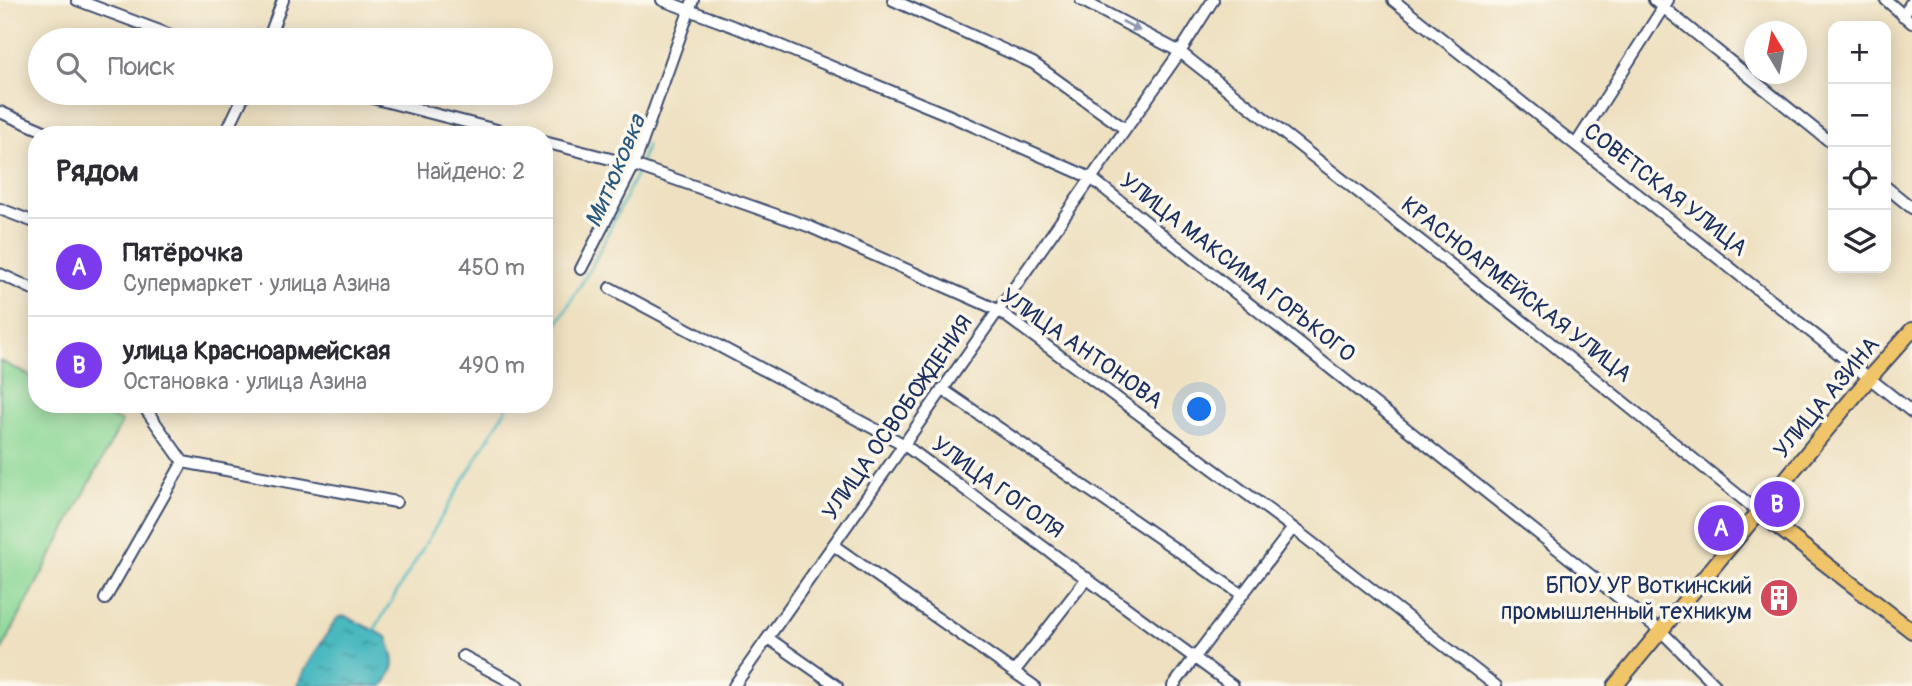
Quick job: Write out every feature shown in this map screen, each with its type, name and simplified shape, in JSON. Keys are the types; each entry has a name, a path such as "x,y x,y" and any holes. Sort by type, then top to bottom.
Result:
{"main road":[{"name":"УЛИЦА АЗИНА","path":"1615,686 1870,377 1912,330"},
{"name":"КРАСНОАРМЕЙСКАЯ УЛИЦА","path":"1760,513 1912,631"}],"street":[{"path":"76,0 152,28"},
{"path":"272,28 283,0"},
{"name":"УЛИЦА МАКСИМА ГОРЬКОГО","path":"662,0 693,9 946,114 1091,178 1662,632 1716,686"},
{"path":"893,0 1033,63 1125,129"},
{"name":"КРАСНОАРМЕЙСКАЯ УЛИЦА","path":"1082,0 1180,52 1548,341 1760,513"},
{"name":"УЛИЦА ОСВОБОЖДЕНИЯ","path":"734,686 1180,52 1213,0"},
{"name":"СОВЕТСКАЯ УЛИЦА","path":"1393,0 1912,412"},
{"path":"1654,0 1665,4 1828,140"},
{"path":"1886,0 1908,19 1912,1"},
{"path":"1576,144 1665,4"},
{"path":"581,270 638,166 693,9"},
{"path":"229,126 239,105"},
{"path":"400,105 481,126"},
{"path":"0,112 32,126"},
{"name":"УЛИЦА АНТОНОВА","path":"553,144 638,166 808,226 998,310 1293,528 1496,686"},
{"path":"1891,191 1912,208"},
{"path":"0,209 28,220"},
{"path":"0,274 28,287"},
{"name":"УЛИЦА ГОГОЛЯ","path":"610,288 903,444 1233,686"},
{"path":"942,389 1241,594"},
{"path":"148,413 183,462 396,502"},
{"path":"105,599 183,462"},
{"path":"1173,686 1293,528"},
{"path":"833,545 1034,686"},
{"path":"1014,672 1087,578"},
{"path":"768,638 832,685"},
{"path":"463,656 519,686"}],"green space":[{"path":"0,361 28,375 28,413 104,413 122,422 0,653"}],"water":[{"path":"345,616 387,637 394,663 388,679 383,686 297,686 335,621"}],"waterway":[{"name":"Митюковка","path":"695,10 699,0"},
{"name":"Митюковка","path":"640,165 647,145"},
{"name":"Митюковка","path":"553,331 592,266 638,171"},
{"name":"Митюковка","path":"373,632 504,413"}],"place":[{"name":"улица Красноармейская","path":"1777,504"},
{"name":"Пятёрочка","path":"1721,528"},
{"name":"БПОУ УР Воткинский промышленный техникум","path":"1779,598"}]}
